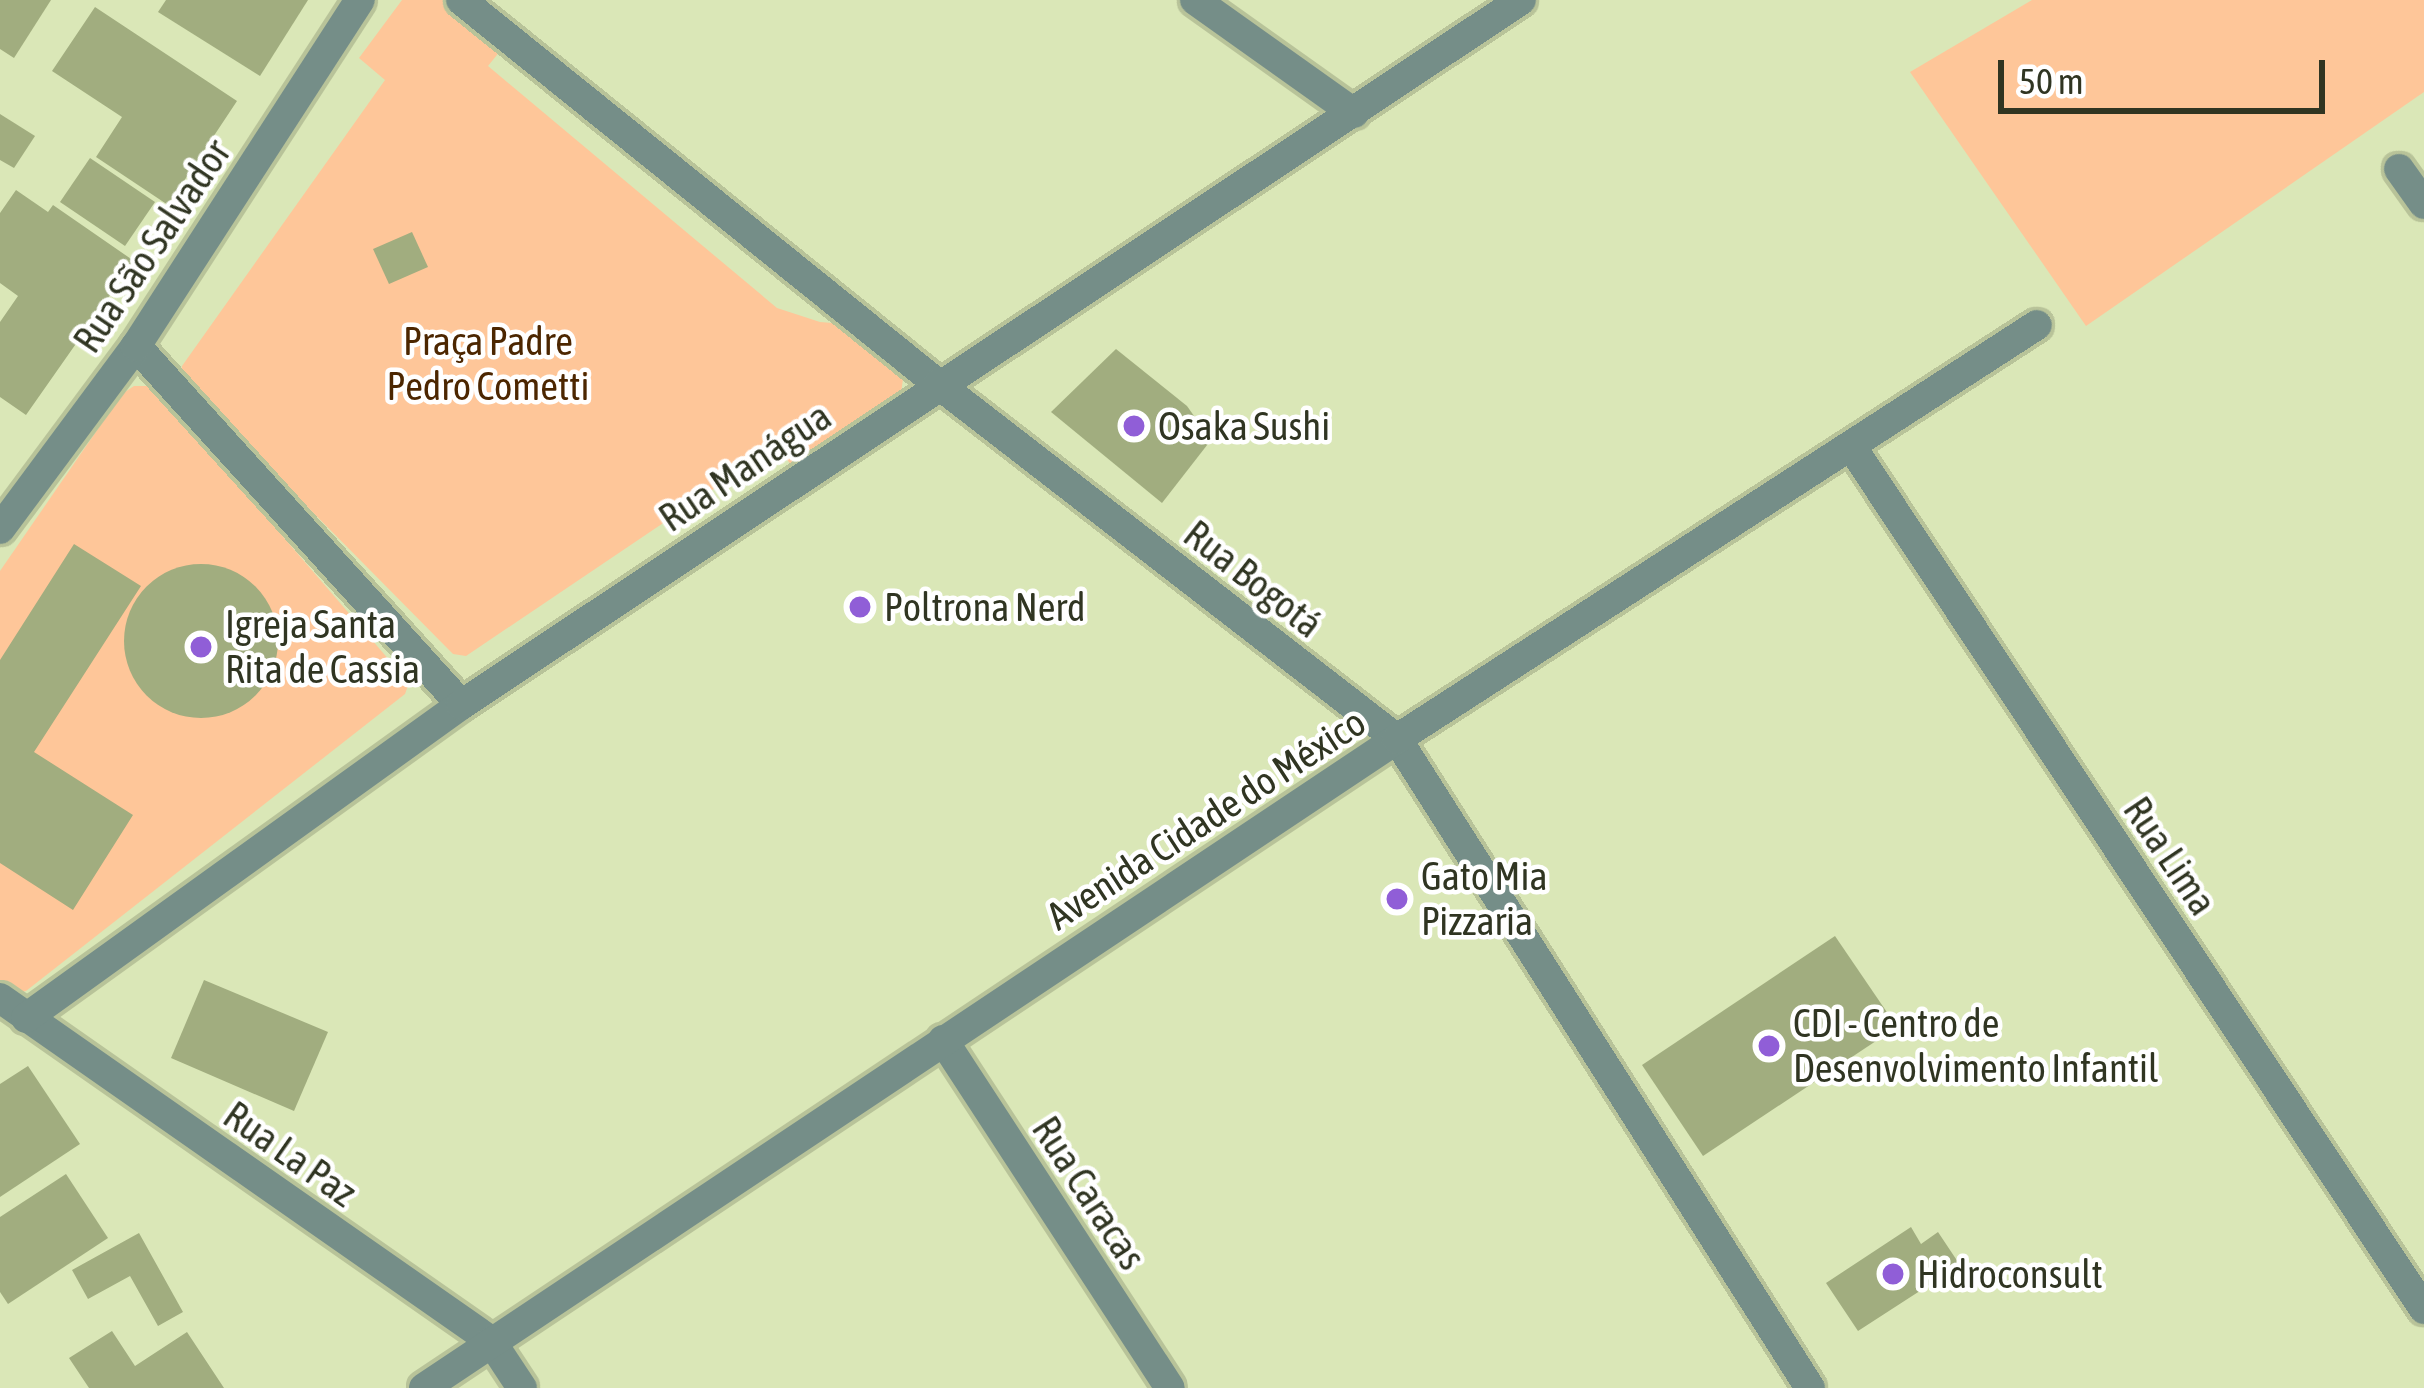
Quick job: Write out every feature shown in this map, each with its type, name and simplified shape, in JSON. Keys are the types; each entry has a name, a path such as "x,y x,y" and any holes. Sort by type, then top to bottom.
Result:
{"street":[{"name":"Rua São Salvador","path":"0,529 136,346 360,0"},
{"name":"Rua Bogotá","path":"461,0 938,384 1397,740 1810,1388"},
{"path":"1195,0 1354,113"},
{"name":"Rua Manágua","path":"26,1018 461,705 1521,0"},
{"path":"2399,169 2424,204"},
{"name":"Avenida Cidade do México","path":"424,1388 1397,740 2038,326"},
{"path":"136,346 461,705"},
{"name":"Rua Lima","path":"1851,446 2424,1309"},
{"name":"Rua La Paz","path":"0,998 491,1341 522,1388"},
{"name":"Rua Caracas","path":"943,1040 1170,1388"}],"green space":[{"name":"Praça Padre Pedro Cometti","path":"402,0 450,0 505,45 488,66 777,308 820,322 857,325 904,372 901,393 893,405 795,469 776,447 466,656 453,654 180,378 182,366 385,80 359,58"},
{"path":"2032,0 2424,0 2424,92 2086,326 1910,72"},
{"path":"134,386 149,386 161,395 409,683 405,694 26,991 16,993 0,984 0,571 122,394"}],"building":[{"path":"0,0 51,0 14,58 0,49"},
{"path":"166,0 308,0 260,76 158,12"},
{"path":"95,7 237,101 168,205 96,157 122,117 52,71"},
{"path":"0,114 35,136 14,168 0,160"},
{"path":"90,158 155,202 125,246 60,202"},
{"path":"16,190 48,212 53,205 134,261 26,415 0,397 0,322 18,296 0,283 0,213"},
{"path":"412,232 428,267 389,284 373,249"},
{"name":"Osaka Sushi","path":"1116,349 1187,406 1211,440 1162,503 1051,412"},
{"path":"74,544 141,586 34,752 133,815 73,910 0,863 0,660"},
{"name":"Igreja Santa Rita de Cassia","path":"201,564 230,570 255,587 272,612 278,641 272,670 255,695 230,712 201,718 172,712 147,695 130,670 124,641 130,612 147,587 172,570"},
{"name":"CDI - Centro de Desenvolvimento Infantil","path":"1835,936 1897,1027 1703,1156 1642,1065"},
{"path":"204,980 328,1032 294,1111 171,1058"},
{"path":"28,1066 80,1144 0,1197 0,1084"},
{"path":"66,1174 108,1238 8,1304 0,1292 0,1217"},
{"name":"Hidroconsult","path":"1911,1227 1921,1244 1938,1232 1960,1265 1858,1331 1826,1283"},
{"path":"139,1233 183,1312 158,1326 130,1276 88,1299 72,1270"},
{"path":"112,1331 135,1366 187,1332 224,1388 89,1388 69,1358"}],"place":[{"name":"Osaka Sushi","path":"1134,426"},
{"name":"Poltrona Nerd","path":"860,607"},
{"name":"Igreja Santa Rita de Cassia","path":"201,647"},
{"name":"Gato Mia Pizzaria","path":"1397,899"},
{"name":"CDI - Centro de Desenvolvimento Infantil","path":"1769,1046"},
{"name":"Hidroconsult","path":"1893,1274"}]}
